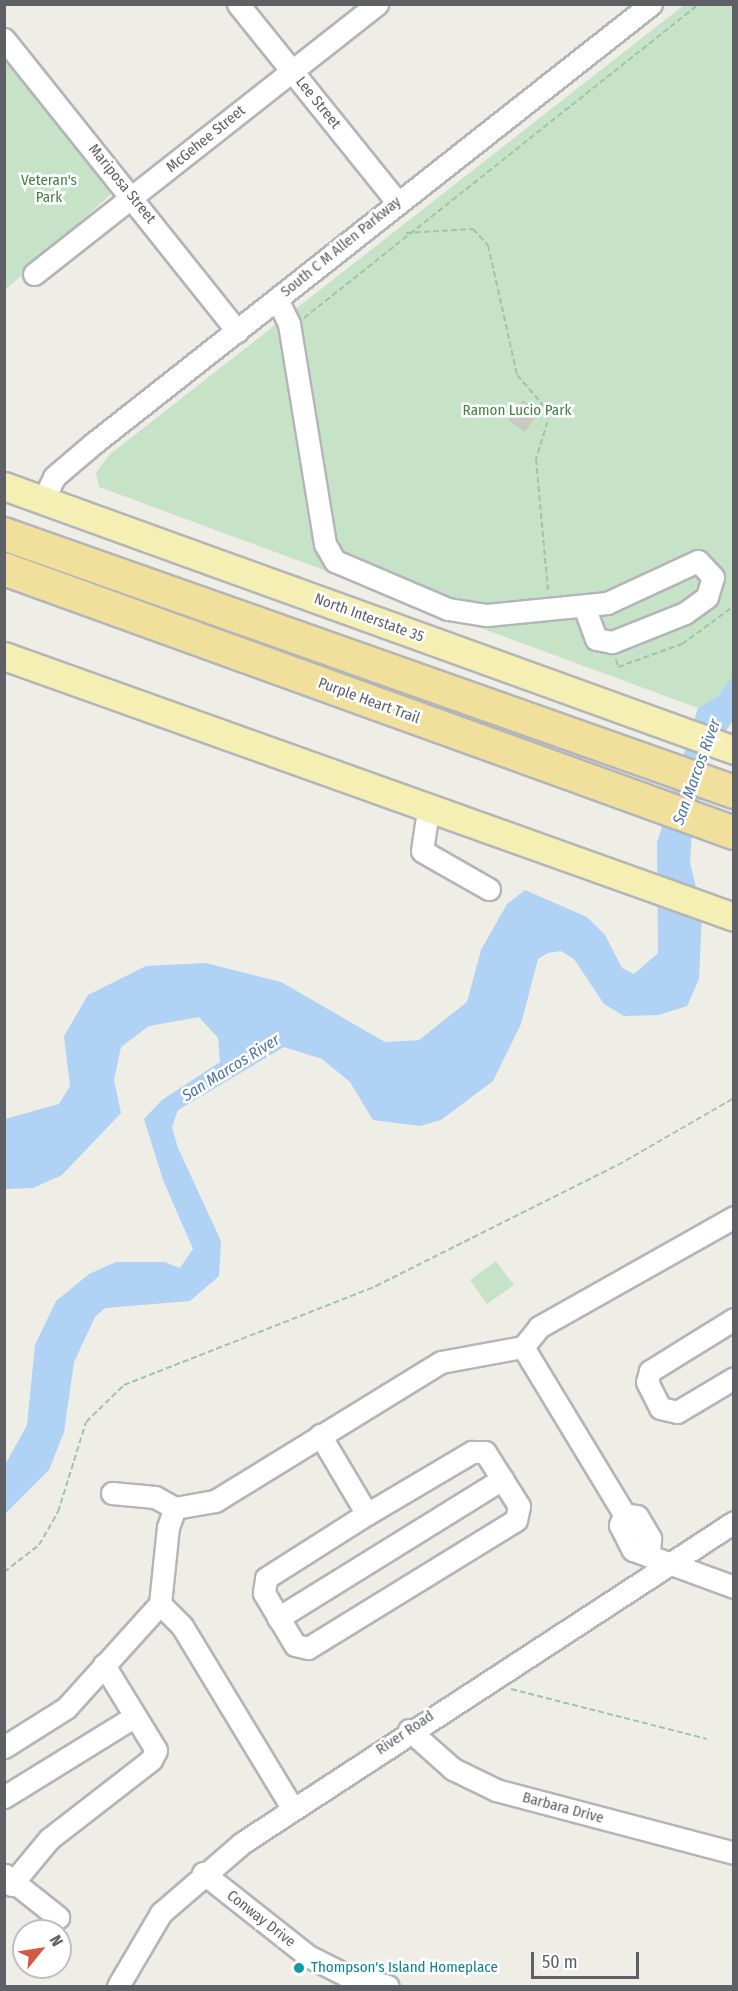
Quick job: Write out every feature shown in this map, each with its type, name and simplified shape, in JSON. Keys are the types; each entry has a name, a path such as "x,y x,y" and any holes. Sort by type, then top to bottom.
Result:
{"highway":[{"path":"4,534 734,792"},
{"name":"Purple Heart Trail","path":"4,569 734,833"}],"main road":[{"name":"North Interstate 35","path":"6,486 734,750"},
{"path":"4,656 555,857 734,917"}],"street":[{"name":"Lee Street","path":"238,4 397,202"},
{"name":"McGehee Street","path":"34,274 377,4"},
{"name":"South C M Allen Parkway","path":"43,500 62,469 397,202 628,11 651,4"},
{"name":"Mariposa Street","path":"4,39 133,197 237,330"},
{"path":"277,299 289,324 325,544 335,561 448,609 487,615 584,606 628,597 688,563 708,567 713,577 707,597 656,628 612,642 596,639 584,606"},
{"path":"428,810 422,851 489,889"},
{"path":"112,1493 155,1497 175,1508 215,1501 441,1362 523,1347 539,1327 732,1223"},
{"path":"734,1319 650,1371 647,1382 660,1408 677,1412 734,1378"},
{"path":"523,1347 624,1514 620,1525 633,1550 649,1552 669,1563 734,1587"},
{"path":"320,1435 367,1514"},
{"path":"472,1452 485,1452 519,1506 516,1520 308,1648 294,1645 264,1593 266,1578 367,1514 472,1452"},
{"path":"278,1617 502,1479"},
{"path":"4,1748 66,1708 160,1604 168,1527 175,1508"},
{"name":"River Road","path":"118,1986 160,1913 203,1873 482,1681 734,1522"},
{"path":"160,1604 182,1626 293,1809"},
{"path":"58,1917 8,1880 49,1839 151,1760 156,1750 104,1665"},
{"path":"4,1797 135,1716"},
{"name":"Barbara Drive","path":"410,1730 453,1769 496,1790 734,1853"},
{"name":"Conway Drive","path":"203,1873 308,1956 346,1975 388,1986"}],"path":[{"path":"289,324 307,317 406,233 699,4"},
{"path":"406,233 472,228 488,245 517,375 550,413 536,459 550,609"},
{"path":"612,642 618,667 682,644 734,606"},
{"path":"4,1572 39,1545 58,1512 86,1422 124,1385 376,1286 618,1165 734,1098"},
{"path":"482,1681 707,1739"}],"green space":[{"name":"Ramon Lucio Park","path":"684,5 733,5 734,675 718,696 698,708 99,487 96,473 109,455"},
{"name":"Veteran's Park","path":"5,60 111,194 5,290"},
{"path":"496,1261 514,1285 487,1304 470,1280"}],"water":[{"name":"San Marcos River","path":"733,675 733,720 710,756 692,832 690,862 702,913 699,979 687,1006 659,1015 624,1016 604,1004 574,959 561,951 548,953 538,959 521,1024 493,1081 441,1120 420,1126 373,1120 350,1082 322,1059 284,1047 178,1110 172,1127 178,1148 221,1241 219,1276 190,1301 105,1308 95,1317 74,1362 64,1432 49,1470 5,1514 5,1465 27,1425 35,1345 56,1301 89,1274 116,1262 164,1262 180,1268 193,1249 163,1180 144,1119 162,1100 220,1062 218,1038 199,1017 149,1026 121,1047 114,1080 121,1113 62,1175 33,1188 5,1189 5,1119 59,1104 70,1086 64,1036 88,995 146,966 206,963 281,982 385,1042 419,1040 467,1002 481,950 507,904 525,890 587,917 605,935 622,968 634,974 658,953 657,843 698,708 718,696"}],"building":[{"path":"523,400 539,412 525,432 508,420"}],"place":[{"name":"Thompson's Island Homeplace","path":"299,1968"}]}
